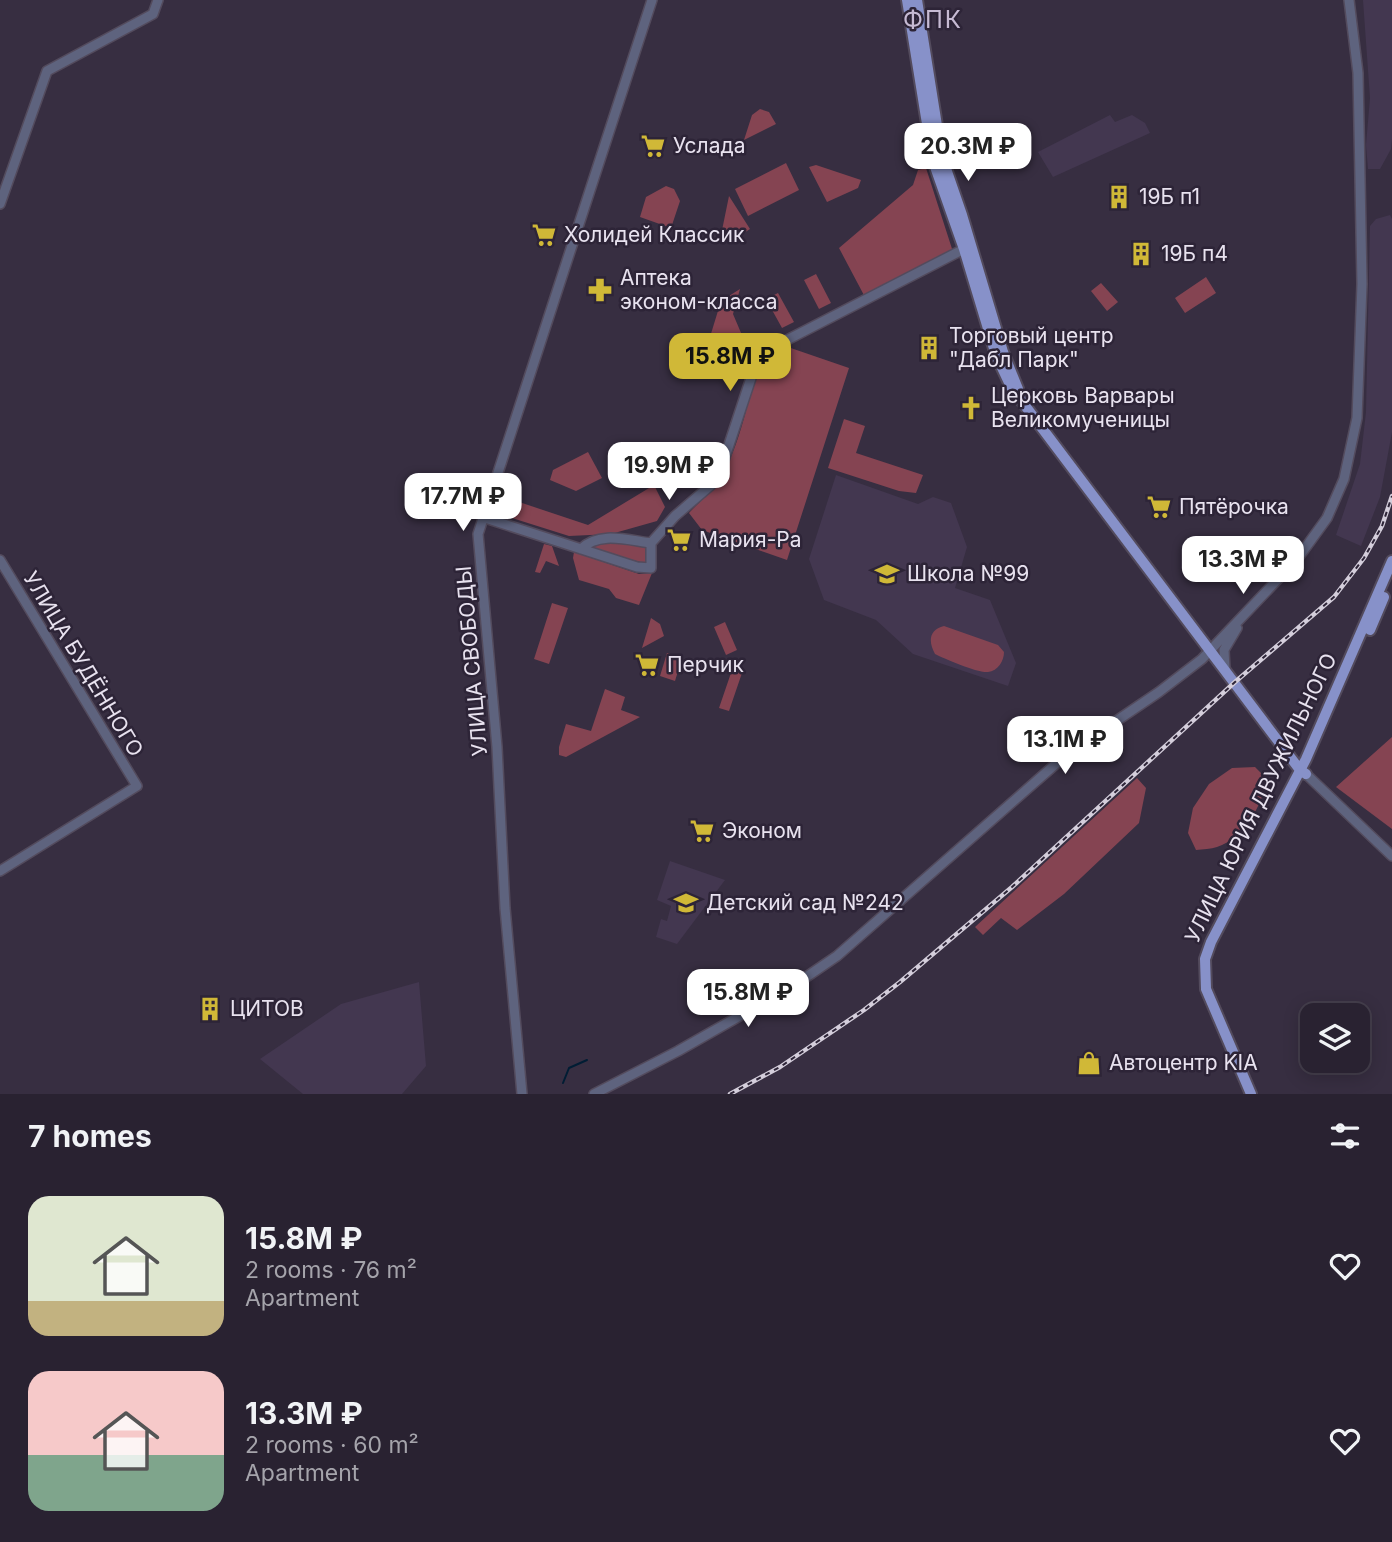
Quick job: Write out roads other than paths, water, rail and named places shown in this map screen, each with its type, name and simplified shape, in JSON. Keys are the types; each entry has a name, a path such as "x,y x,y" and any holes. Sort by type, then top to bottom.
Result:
{"main road":[{"path":"906,0 933,161 964,249 996,355 1011,387 1303,772"},
{"path":"917,0 942,157 1003,352 1021,398"},
{"name":"УЛИЦА ЮРИЯ ДВУЖИЛЬНОГО","path":"1251,1094 1206,989 1205,959 1211,942 1303,772 1392,561"},
{"name":"УЛИЦА ЮРИЯ ДВУЖИЛЬНОГО","path":"1258,1094 1221,1014 1210,982 1214,950 1303,772 1392,578"}],"street":[{"path":"0,204 47,71 153,14 158,0"},
{"name":"УЛИЦА СВОБОДЫ","path":"522,1094 505,908 497,747 478,534 652,0"},
{"path":"594,1094 678,1051 817,971 1066,755 1159,692 1202,659 1298,558 1327,518 1344,479 1357,418 1362,271 1358,73 1349,0"},
{"path":"482,517 637,567 650,568 651,543 675,516 711,485 722,466 752,375 752,355 783,342 964,249"},
{"path":"581,549 590,540 600,538 651,543"},
{"name":"УЛИЦА БУДЁННОГО","path":"0,560 137,786 0,871"},
{"path":"1226,671 1224,650 1245,615"},
{"path":"1303,772 1392,856"}],"waterway":[{"path":"563,1083 569,1068 587,1060"}],"railway":[{"path":"730,1094 780,1067 900,982 1012,887 1235,682 1334,597 1364,558 1382,526 1392,496"}],"place":[{"name":"Услада","path":"653,146"},
{"name":"19Б п1","path":"1119,197"},
{"name":"Холидей Классик","path":"544,235"},
{"name":"19Б п4","path":"1141,254"},
{"name":"Аптека эконом-класса","path":"600,290"},
{"name":"Торговый центр \"Дабл Парк\"","path":"929,348"},
{"name":"Церковь Варвары Великомученицы","path":"971,408"},
{"name":"Пятёрочка","path":"1159,507"},
{"name":"Мария-Ра","path":"679,540"},
{"name":"Школа №99","path":"887,574"},
{"name":"Перчик","path":"647,665"},
{"name":"Эконом","path":"702,831"},
{"name":"Детский сад №242","path":"686,903"},
{"name":"ЦИТОВ","path":"210,1009"},
{"name":"Автоцентр KIA","path":"1089,1063"}],"district":[{"name":"ФПК","path":"933,20"}]}
